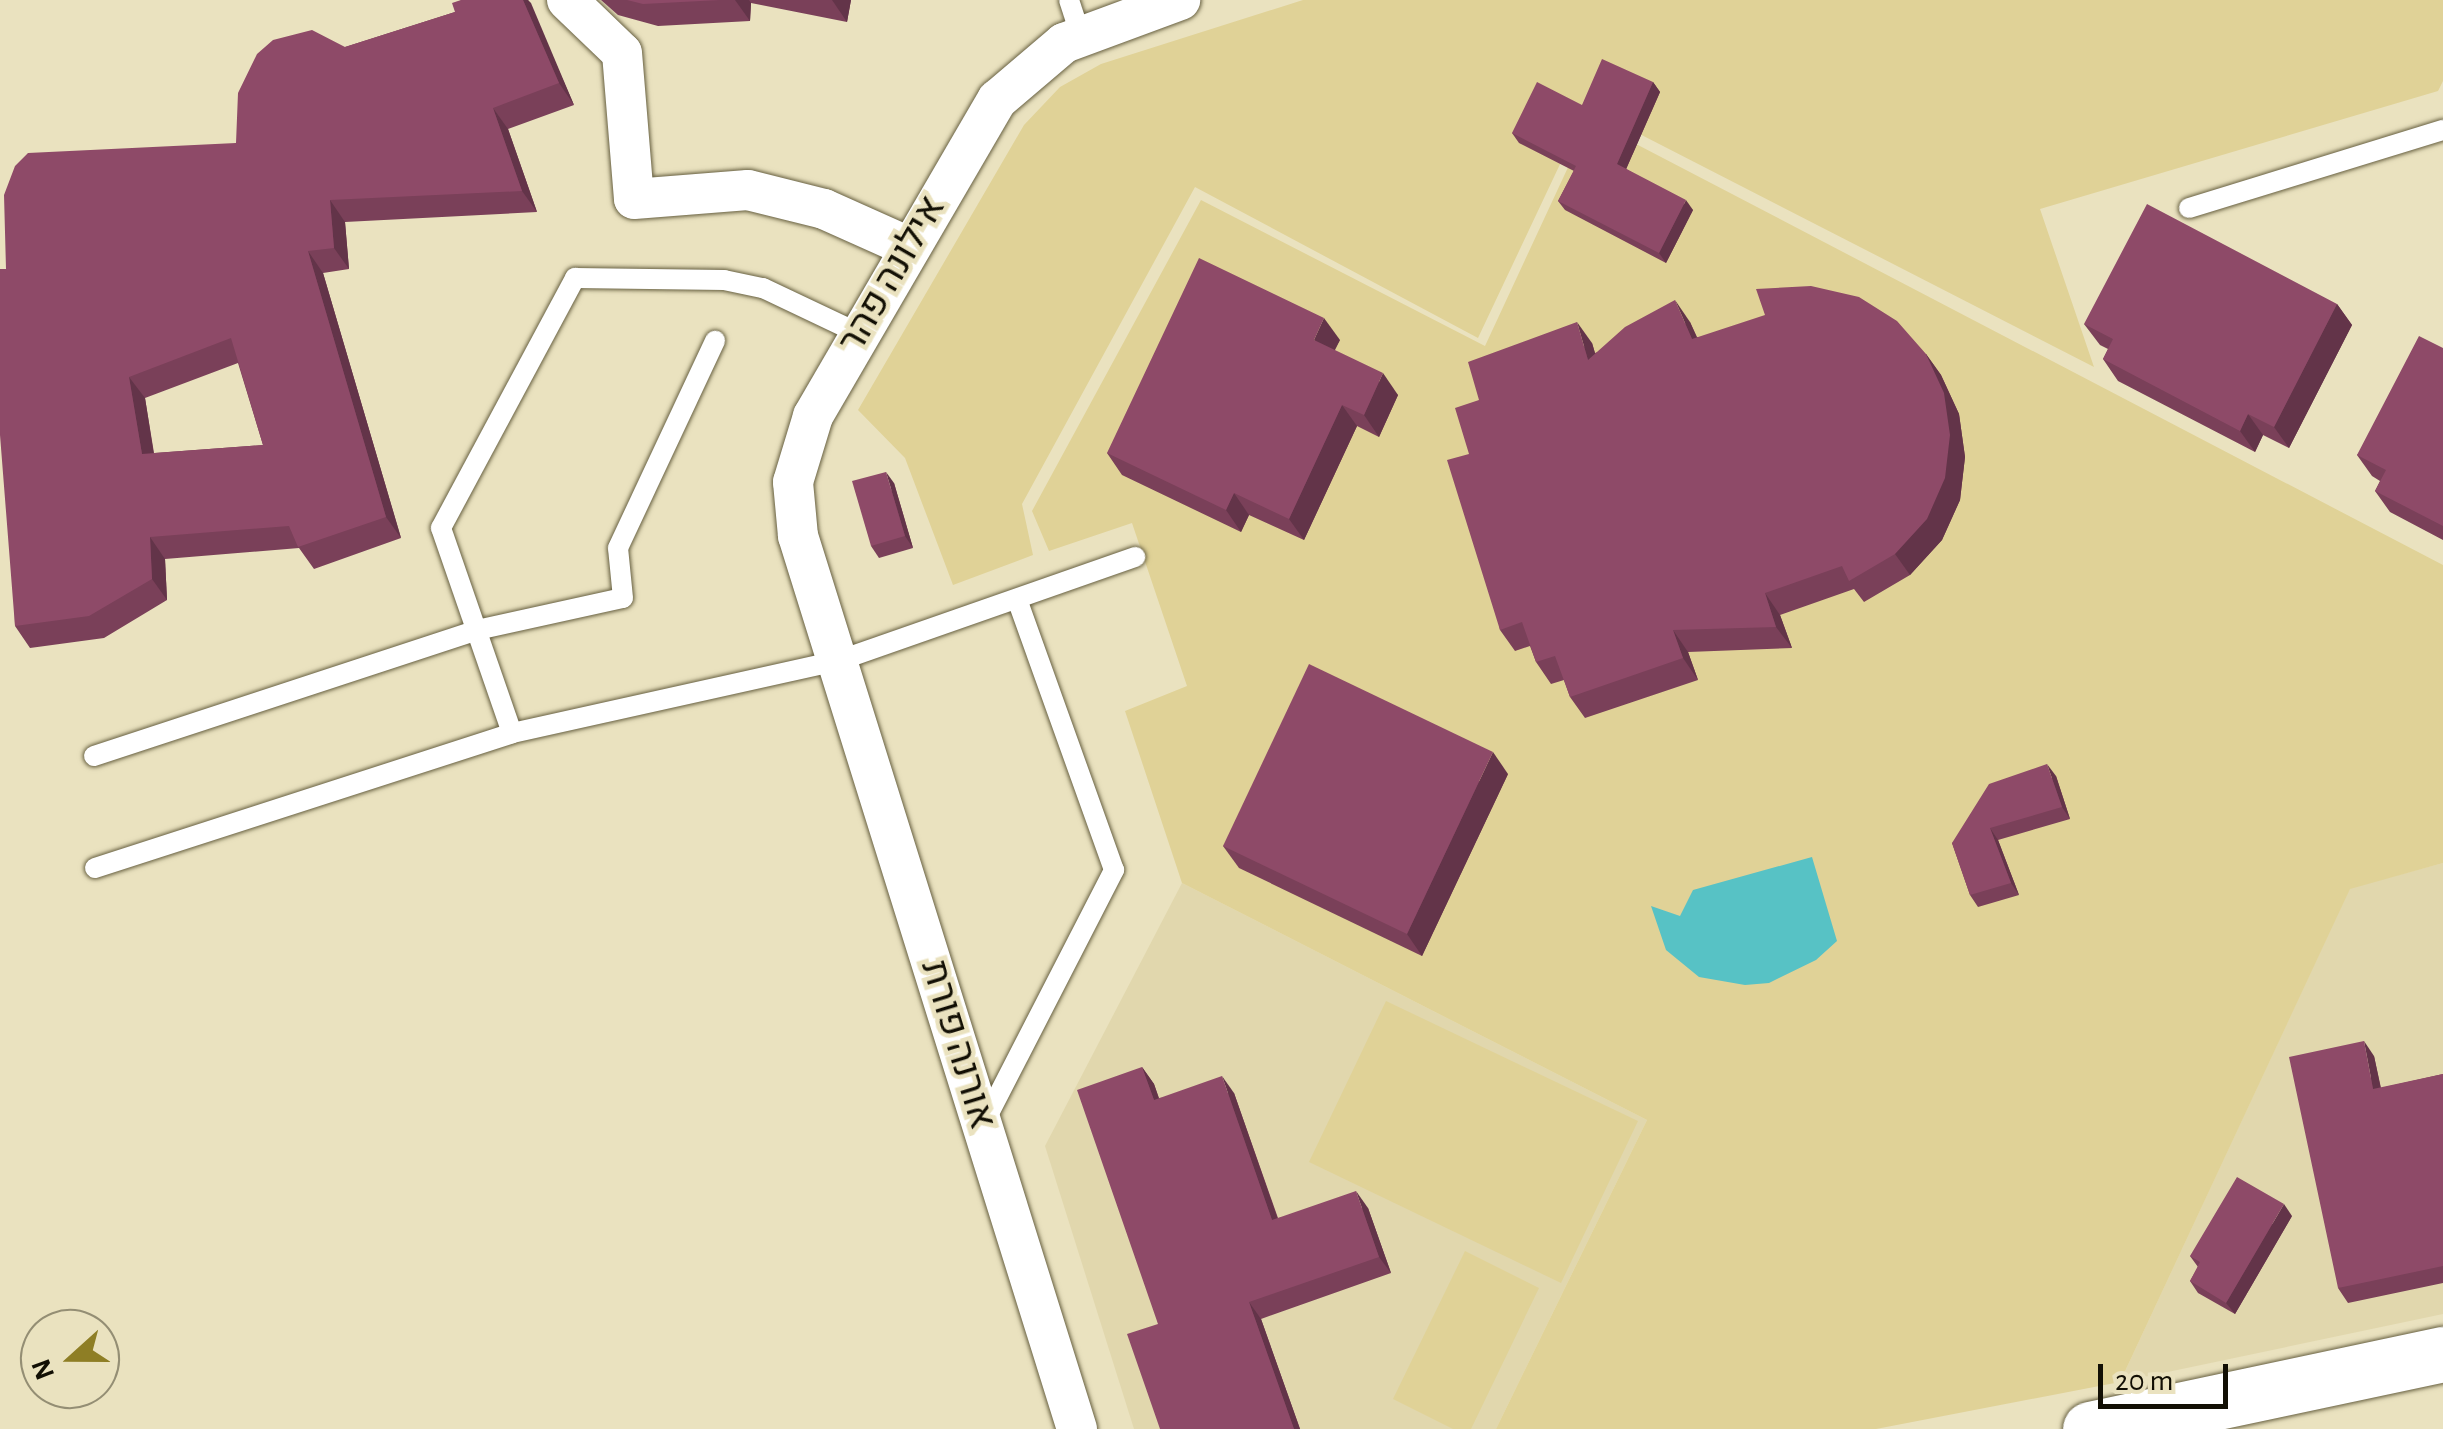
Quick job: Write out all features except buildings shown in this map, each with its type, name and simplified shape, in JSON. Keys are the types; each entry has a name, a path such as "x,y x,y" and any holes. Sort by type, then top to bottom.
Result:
{"street":[{"path":"568,0 622,53 634,200 748,190 824,208 910,246"},
{"name":"אילונה פהר","path":"838,661 798,536 793,482 805,434 997,100 1075,17 1180,0"},
{"name":"אורנה פורת","path":"838,661 1077,1429"},
{"path":"2090,1429 2443,1354"}],"lane":[{"path":"2189,208 2443,130"},
{"path":"512,733 441,528 575,278 724,280 763,288 860,334"},
{"path":"94,756 477,630 622,598 618,548 715,342"},
{"path":"95,868 512,733 838,661 1135,557"},
{"path":"982,1126 1114,870 1017,599"}],"shaded area":[{"path":"1303,0 2443,0 2443,81 2438,91 2040,209 2094,367 1587,107 1478,338 1195,187 1022,504 1033,555 953,585 905,458 858,410 1024,125 1060,87 1101,64"},
{"path":"1590,120 2443,565 2443,863 2350,889 2120,1382 1876,1429 1496,1429 1647,1120 1182,883 1125,711 1187,686 1132,523 1049,551 1032,511 1201,200 1485,346"},
{"path":"2443,863 2443,1314 2120,1382 2350,888"},
{"path":"1182,883 1647,1120 1496,1429 1134,1429 1045,1146"},
{"path":"1386,1001 1638,1121 1561,1283 1309,1162"},
{"path":"1465,1251 1539,1288 1471,1429 1453,1429 1393,1399"}],"water":[{"path":"1812,857 1837,941 1816,960 1769,983 1745,985 1699,977 1666,950 1651,906 1680,916 1693,890"}]}
